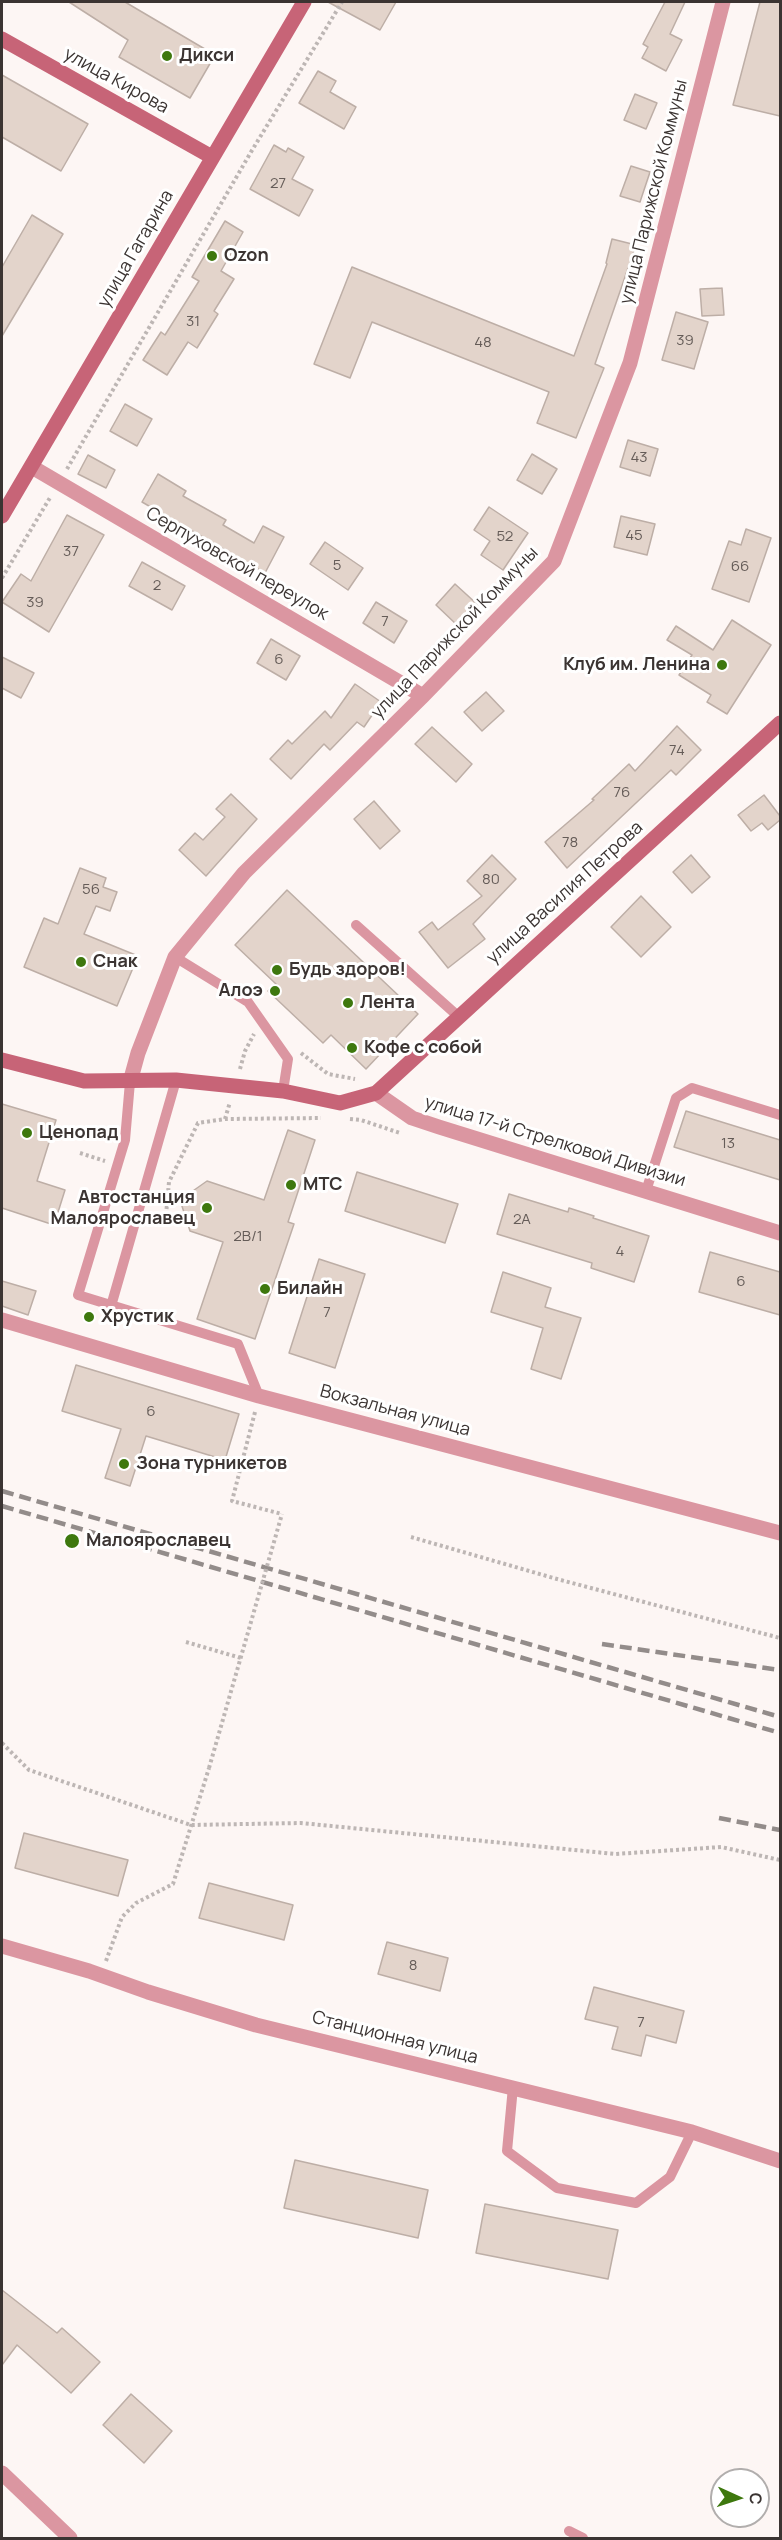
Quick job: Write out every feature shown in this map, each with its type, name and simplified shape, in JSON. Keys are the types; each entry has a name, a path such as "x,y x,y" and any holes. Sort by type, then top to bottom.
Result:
{"main road":[{"name":"улица Гагарина","path":"2,516 304,2"},
{"name":"улица Кирова","path":"2,39 212,157"},
{"name":"улица Василия Петрова","path":"376,1093 780,723"},
{"path":"2,1060 84,1081 130,1083 176,1080 284,1091 340,1103 376,1093"}],"street":[{"name":"улица Парижской Коммуны","path":"130,1083 138,1053 175,957 244,873 423,696 554,561 630,363 723,2"},
{"name":"Серпуховской переулок","path":"32,466 423,696"},
{"name":"улица 17-й Стрелковой Дивизии","path":"376,1093 412,1118 439,1128 780,1233"},
{"name":"Вокзальная улица","path":"2,1320 260,1396 780,1533"},
{"name":"Станционная улица","path":"2,1946 256,2025 692,2132 780,2161"},
{"path":"2,2473 70,2538"}],"lane":[{"path":"356,925 459,1017"},
{"path":"175,957 248,1002 288,1059 284,1091"},
{"path":"111,1305 158,1149 176,1080"},
{"path":"130,1083 125,1140 78,1295 238,1344 260,1396"},
{"path":"646,1191 676,1098 692,1088 780,1115"},
{"path":"513,2087 507,2151 557,2188 636,2204 670,2177 692,2132"},
{"path":"569,2530 583,2538"}],"path":[{"path":"2,578 60,483 251,152 342,2"},
{"path":"225,1119 245,1051 261,1020"},
{"path":"295,1047 328,1074 363,1081"},
{"path":"166,1215 169,1182 198,1123 225,1119 325,1119"},
{"path":"344,1119 361,1120 404,1134"},
{"path":"101,1976 113,1936 122,1917 136,1903 173,1884 282,1514 232,1501 260,1396"},
{"path":"411,1537 557,1579 780,1638"},
{"path":"186,1642 240,1658"},
{"path":"2,1743 29,1770 191,1824 302,1823 615,1854 721,1847 780,1860"}],"building":[{"name":"Дикси","path":"69,2 125,2 215,55 190,98 119,57 128,40"},
{"path":"328,2 396,2 380,30"},
{"path":"665,2 685,2 670,34 682,40 666,71 642,58 648,47 643,44"},
{"path":"760,2 780,2 780,116 733,105"},
{"path":"318,71 336,81 330,92 356,107 344,129 299,103"},
{"path":"2,75 88,124 61,171 2,137"},
{"path":"635,94 657,103 646,129 624,120"},
{"path":"274,145 286,152 288,148 304,157 292,179 313,190 299,216 250,189"},
{"path":"631,166 650,172 640,202 620,196"},
{"path":"32,215 63,234 2,336 2,267"},
{"path":"225,221 243,232 221,271 234,279 214,311 218,314 197,348 188,342 167,375 143,360 161,332 165,335 199,281 192,277"},
{"path":"612,239 636,245 595,364 604,368 576,438 537,423 549,392 372,322 350,378 314,364 352,267 574,356 607,264"},
{"path":"722,288 724,315 702,316 700,289"},
{"path":"676,312 708,322 694,369 662,360"},
{"path":"125,404 152,419 137,446 110,431"},
{"path":"628,440 658,449 650,476 620,467"},
{"path":"532,454 557,469 542,494 517,480"},
{"path":"88,455 115,470 106,488 78,474"},
{"path":"158,474 186,491 183,496 226,520 223,525 254,543 263,526 284,537 265,573 142,502"},
{"path":"489,507 528,533 503,570 481,555 490,541 474,530"},
{"path":"67,515 104,535 49,632 2,602 21,574 31,581"},
{"path":"621,516 655,524 647,555 614,547"},
{"path":"746,529 771,538 749,602 712,589 729,541 741,545"},
{"path":"325,542 363,568 348,590 310,564"},
{"path":"142,562 185,586 172,610 129,586"},
{"path":"455,584 478,605 458,626 436,605"},
{"path":"376,602 407,621 394,643 363,623"},
{"name":"Клуб им. Ленина","path":"732,620 771,645 727,714 707,702 711,695 679,675 692,655 667,640 676,626 713,650"},
{"path":"271,639 300,656 286,680 257,663"},
{"path":"2,657 34,673 21,698 2,688"},
{"path":"355,684 381,702 364,727 357,722 330,750 324,744 291,779 270,759 288,740 292,744 325,711 331,718"},
{"path":"486,692 504,711 482,731 464,712"},
{"path":"677,726 701,750 676,775 671,770 567,868 545,842 594,800 592,799 629,764 635,771"},
{"path":"432,727 472,764 456,782 415,744"},
{"path":"231,794 257,819 206,876 179,850 195,833 203,840 225,817 216,809"},
{"path":"764,795 780,816 780,820 768,830 762,823 751,831 738,815"},
{"path":"374,801 400,831 380,849 354,819"},
{"path":"492,855 516,879 473,924 485,939 448,968 419,932 432,922 438,930 482,896 467,881"},
{"path":"691,855 710,877 692,893 673,872"},
{"name":"Снак","path":"80,868 106,878 103,887 117,892 110,911 96,906 84,934 138,956 117,1006 24,967 44,918 58,924"},
{"path":"287,890 418,1014 366,1069 331,1035 323,1043 268,991 276,984 235,945"},
{"path":"641,896 671,927 641,957 611,927"},
{"path":"2,1104 56,1120 37,1181 65,1190 54,1225 2,1208"},
{"path":"686,1111 780,1140 780,1180 674,1147"},
{"path":"288,1130 315,1140 288,1222 294,1224 255,1339 197,1319 223,1242 190,1231 180,1200 207,1181 264,1200"},
{"path":"357,1172 458,1204 445,1243 345,1211"},
{"path":"509,1194 568,1212 569,1208 649,1236 634,1282 591,1268 592,1263 497,1234"},
{"path":"710,1252 780,1272 780,1315 699,1292"},
{"path":"319,1259 365,1274 335,1368 289,1353"},
{"path":"503,1272 551,1288 545,1307 581,1318 561,1379 531,1369 543,1328 491,1312"},
{"path":"2,1281 36,1291 28,1315 2,1306"},
{"path":"76,1365 239,1414 225,1460 146,1436 130,1486 105,1478 121,1429 62,1411"},
{"path":"24,1833 128,1860 118,1896 15,1868"},
{"path":"209,1883 293,1905 284,1940 199,1918"},
{"path":"387,1942 448,1958 440,1991 378,1974"},
{"path":"594,1987 684,2011 676,2043 646,2035 641,2056 612,2049 618,2027 585,2019"},
{"path":"295,2160 428,2190 418,2238 284,2208"},
{"path":"485,2204 618,2230 608,2279 476,2253"},
{"path":"2,2290 57,2333 62,2328 100,2362 71,2393 17,2345 2,2365"},
{"path":"131,2394 172,2431 144,2463 103,2425"}],"railway":[{"path":"2,1491 780,1717"},
{"path":"2,1506 780,1733"},
{"path":"602,1644 780,1670"},
{"path":"719,1818 780,1830"}],"place":[{"name":"Дикси","path":"167,56"},
{"name":"Ozon","path":"212,256"},
{"name":"Клуб им. Ленина","path":"722,665"},
{"name":"Снак","path":"81,962"},
{"name":"Будь здоров!","path":"277,970"},
{"name":"Алоэ","path":"275,991"},
{"name":"Лента","path":"348,1003"},
{"name":"Кофе с собой","path":"352,1048"},
{"name":"Ценопад","path":"27,1133"},
{"name":"МТС","path":"291,1185"},
{"name":"Автостанция Малоярославец","path":"207,1208"},
{"name":"Билайн","path":"265,1289"},
{"name":"Хрустик","path":"89,1317"},
{"name":"Зона турникетов","path":"124,1464"},
{"name":"Малоярославец","path":"72,1541"}]}
